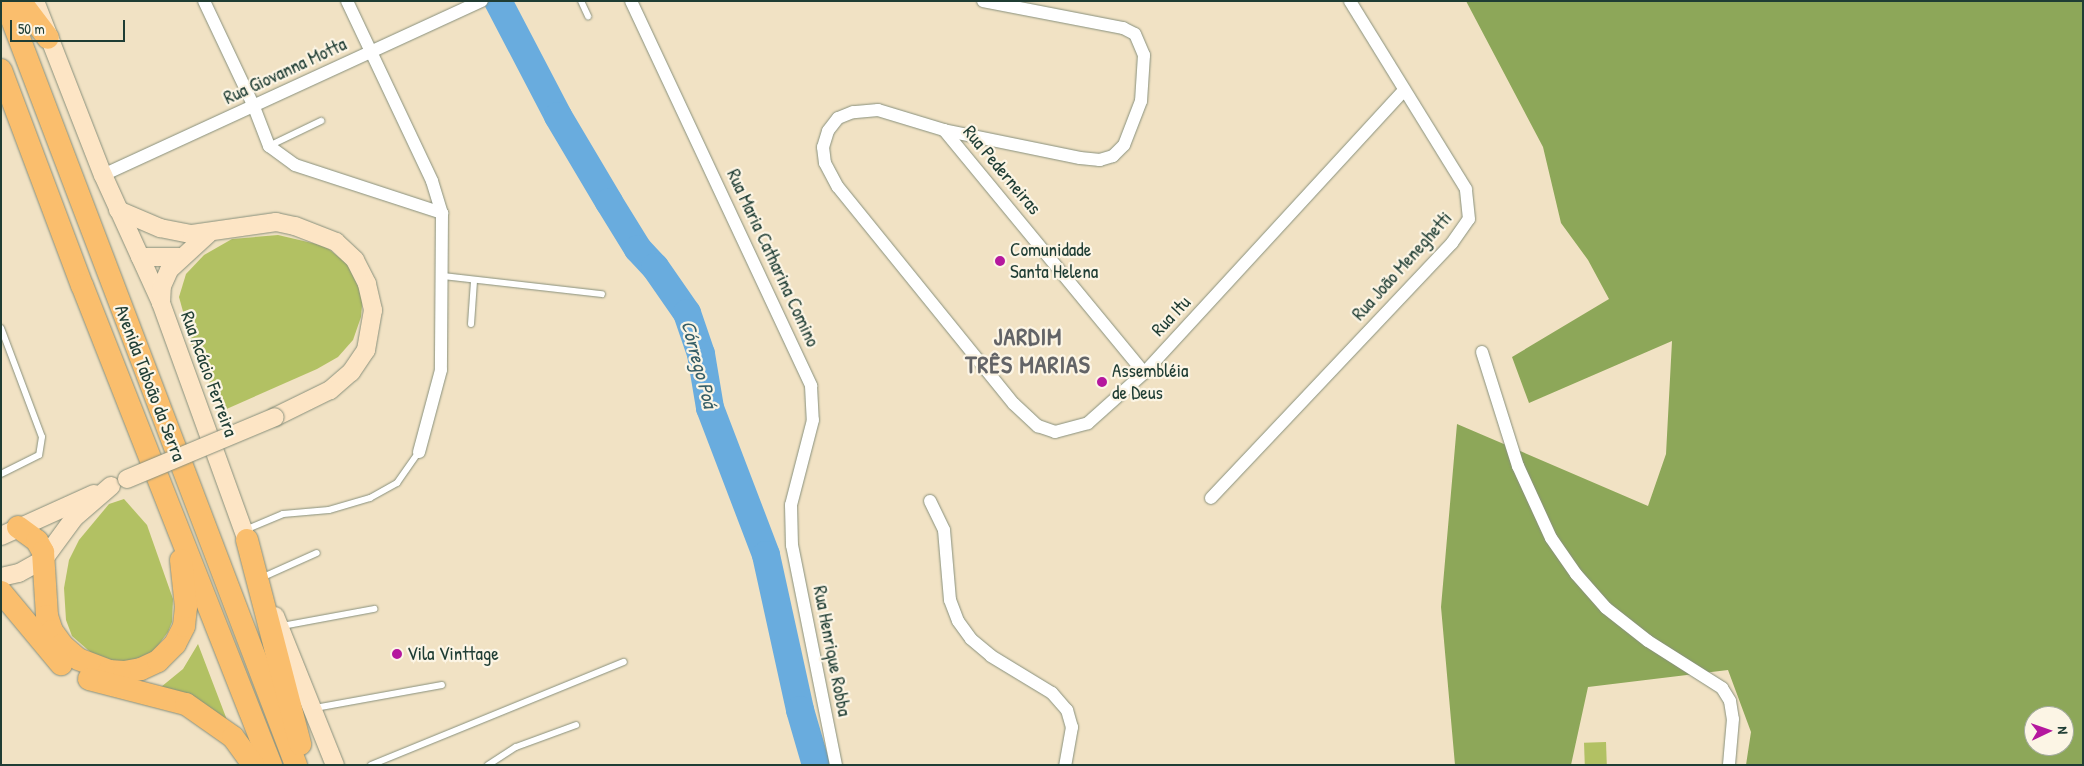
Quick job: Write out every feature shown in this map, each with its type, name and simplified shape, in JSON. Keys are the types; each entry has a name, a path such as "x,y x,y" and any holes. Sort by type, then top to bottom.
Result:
{"highway":[{"name":"Avenida Taboão da Serra","path":"6,1 296,765"},
{"path":"20,1 48,38"},
{"name":"Avenida Taboão da Serra","path":"1,70 271,765"},
{"path":"10,531 37,542 44,559 47,616 62,645 91,666 124,672 141,669 166,654 184,626 185,582 176,522"},
{"path":"245,535 295,721 302,765"},
{"path":"1,592 59,663 77,675 101,683 168,697 186,704 233,737 253,765"}],"main road":[{"name":"Rua Acácio Ferreira","path":"35,1 103,175 161,304 279,626 335,765"},
{"path":"118,210 160,228 208,234"},
{"path":"10,531 275,417 330,390 358,363 366,350 373,324 367,284 346,250 312,231 276,222 230,227 208,234 180,257 169,270 162,286 161,304"},
{"path":"140,257 180,257"},
{"path":"1,577 19,572 44,559 74,518 119,483"}],"street":[{"path":"204,1 254,107 269,146 295,165 442,213"},
{"path":"347,1 432,180 442,213 441,370 419,452"},
{"name":"Rua Maria Catharina Comino","path":"631,1 812,386 813,420 791,506 792,545"},
{"path":"944,130 1100,160 1113,156 1124,145 1141,101 1144,55 1141,43 1135,34 1123,28 983,1"},
{"name":"Rua João Meneghetti","path":"1211,498 1452,243 1469,219 1466,189 1403,92 1350,1"},
{"name":"Rua Giovanna Motta","path":"103,175 254,107 370,51 481,2"},
{"name":"Rua Itu","path":"944,130 899,114 878,110 853,112 838,118 828,131 823,147 825,163 838,187 1014,404 1038,426 1055,432 1088,423 1144,373 1403,92"},
{"name":"Rua Pederneiras","path":"944,130 1144,373"},
{"path":"1482,352 1518,466 1551,538 1576,574 1606,608 1648,641 1722,688 1730,701 1733,719 1729,765"},
{"path":"930,501 944,530 950,600 958,622 991,656 1052,693 1067,710 1072,727 1065,765"},
{"name":"Rua Henrique Robba","path":"792,545 836,765"}],"lane":[{"path":"581,1 588,16"},
{"path":"269,146 321,121"},
{"path":"443,276 602,294"},
{"path":"471,324 474,281"},
{"path":"1,328 42,437 42,446 33,460 1,474"},
{"path":"245,535 283,514 329,510 370,498 398,483 419,452"},
{"path":"261,578 317,553"},
{"path":"279,626 374,608"},
{"path":"371,765 624,662"},
{"path":"312,709 442,685"},
{"path":"488,765 516,747 576,725"}],"green space":[{"path":"1466,1 2083,1 2083,765 1746,765 1751,732 1728,670 1588,687 1571,765 1455,765 1441,607 1457,424 1648,506 1666,454 1672,341 1529,403 1512,357 1609,299 1588,260 1561,223 1543,147"},
{"path":"278,235 325,246 351,267 363,294 361,317 353,340 338,357 317,369 222,411 192,344 179,297 186,274 204,255 232,239"},
{"path":"124,499 147,525 173,599 172,622 168,632 154,651 133,662 103,663 72,636 66,620 64,588 69,560 79,540 109,504"},
{"path":"198,644 227,720 161,687 183,669"},
{"path":"1606,742 1607,765 1585,765 1584,743"}],"waterway":[{"name":"Córrego Poá","path":"498,1 558,116 609,202 638,249 655,267 687,313 701,354 710,408 766,555 800,710 816,765"}],"place":[{"name":"Comunidade Santa Helena","path":"1000,261"},
{"name":"Assembléia de Deus","path":"1102,382"},
{"name":"Vila Vinttage","path":"397,654"}],"district":[{"name":"JARDIM TRÊS MARIAS","path":"1028,351"}]}
